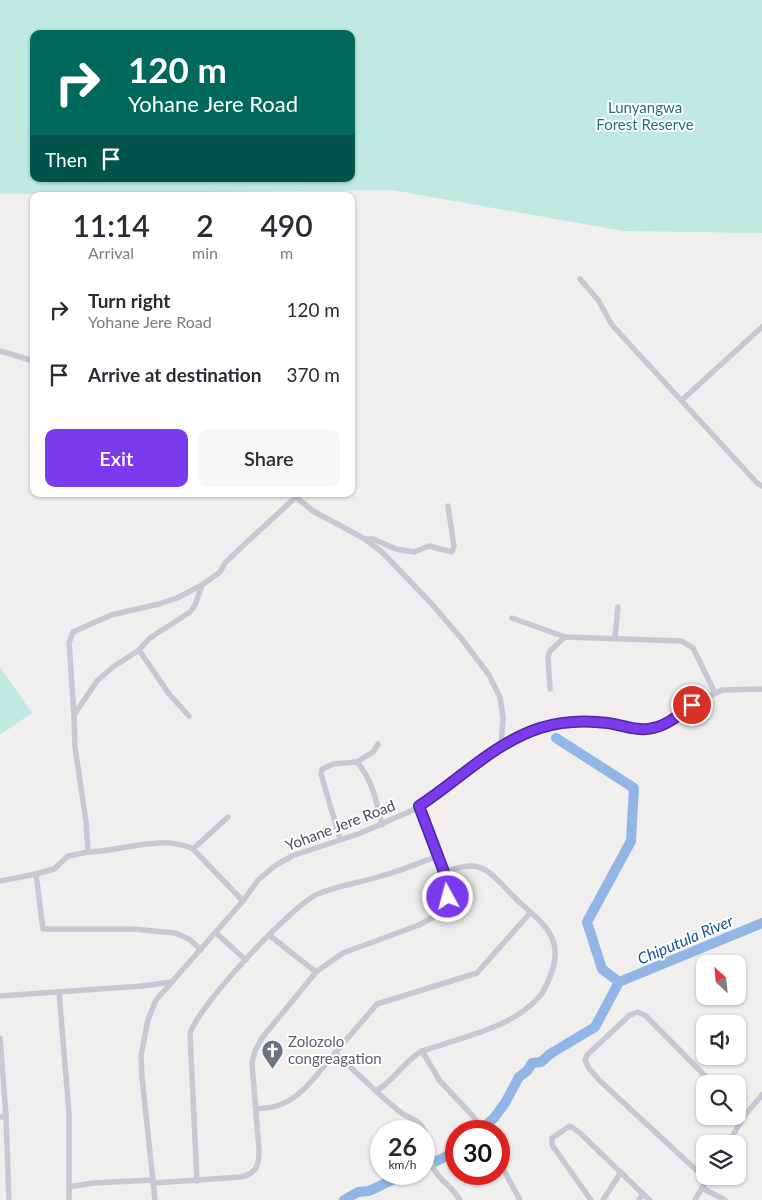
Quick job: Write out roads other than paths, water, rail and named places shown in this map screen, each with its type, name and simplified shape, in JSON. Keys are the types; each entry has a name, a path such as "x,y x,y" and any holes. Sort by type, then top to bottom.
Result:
{"street":[{"path":"580,279 598,300 612,325 757,483 762,486"},
{"path":"682,400 762,327"},
{"path":"0,351 30,360"},
{"path":"88,852 86,822 75,747 69,643 73,632 111,615 160,604 177,598 202,584 220,572 226,563 293,497"},
{"path":"295,497 314,511 365,539 382,552 430,602 489,675 500,697 503,718 501,746"},
{"path":"365,539 373,539 396,549 414,552 429,546 450,553 454,551 454,546 448,506"},
{"path":"74,715 97,681 112,667 139,650 150,638 190,612 195,605 202,584"},
{"path":"615,638 618,607"},
{"path":"512,618 565,637 670,640 689,644 693,648 715,693"},
{"path":"550,689 548,656 550,651 565,637"},
{"path":"139,650 169,694 189,716"},
{"name":"Yohane Jere Road","path":"155,1200 141,1056 148,1020 156,1000 216,933 258,880 276,865 292,856 382,825 419,806 501,746 525,734 573,721 652,729 672,720 692,705 722,690 762,689"},
{"path":"340,839 321,774 322,769 333,764 357,762 373,752 378,744"},
{"path":"357,762 368,776 382,825"},
{"path":"69,1186 92,1183 197,1181 241,1177 253,1173 257,1169 260,1163 260,1150 252,1063 257,1045 316,972 343,953 419,925 435,916 444,907 448,897 444,872 419,806"},
{"path":"193,849 228,817"},
{"path":"0,881 54,869 68,856 165,842 184,845 193,849 243,901"},
{"path":"197,1181 190,1034 200,1013 269,935 304,901 317,894 382,876 438,856"},
{"path":"376,1091 385,1086 410,1058 422,1051 504,1023 526,1010 546,988 554,966 556,947 549,930 490,873 477,866 460,867 444,872"},
{"path":"36,874 44,929 133,929 175,933 189,939 201,950"},
{"path":"256,1109 277,1106 290,1101 305,1087 377,1004 477,973 530,913"},
{"path":"216,933 246,960"},
{"path":"269,935 316,972"},
{"path":"0,996 172,982"},
{"path":"59,992 68,1113 69,1200"},
{"path":"696,1167 599,1080 588,1067 585,1060 588,1054 630,1014 638,1012 646,1016 704,1075"},
{"path":"0,1038 9,1200"},
{"path":"422,1051 435,1074 476,1120"},
{"path":"335,1053 404,1114 418,1121 424,1129 429,1143 429,1158 433,1168 460,1200"},
{"path":"746,1114 762,1095"},
{"path":"591,1200 552,1145 552,1138 570,1126 650,1200"},
{"path":"603,1200 621,1172"},
{"path":"510,1181 520,1200"},
{"path":"695,1200 704,1185"},
{"path":"702,1188 725,1200"},
{"path":"639,1200 643,1194"}],"waterway":[{"name":"Chiputula River","path":"556,738 634,788 631,841 587,922 602,969 619,982"},
{"name":"Chiputula River","path":"492,1120 505,1103 519,1077 527,1071 532,1063 541,1062 550,1054 595,1027 619,982 762,923"},
{"name":"Chiputula River","path":"435,1162 445,1157"},
{"name":"Chiputula River","path":"344,1200 358,1192 369,1191 382,1185"}],"place":[{"name":"Zolozolo congreagation","path":"272,1069"}],"park label":[{"name":"Lunyangwa Forest Reserve","path":"645,116"}]}
